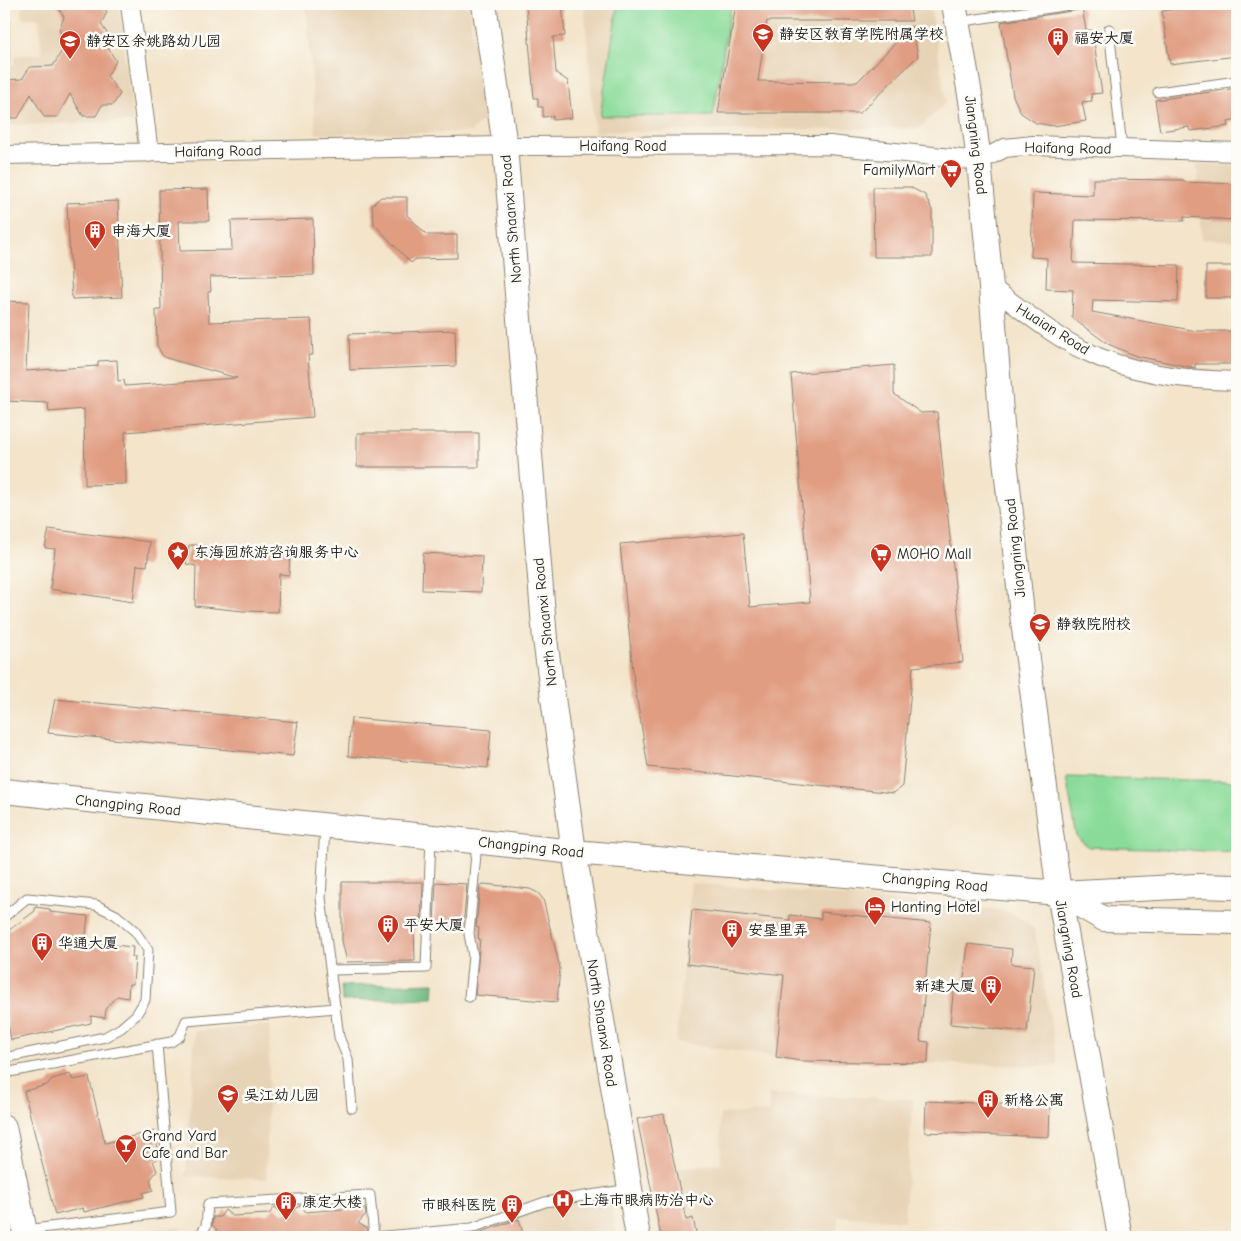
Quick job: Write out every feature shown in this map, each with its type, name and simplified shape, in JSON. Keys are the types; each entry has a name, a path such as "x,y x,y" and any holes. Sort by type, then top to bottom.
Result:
{"main road":[{"name":"North Shaanxi Road","path":"484,4 505,146 545,639 574,852 638,1237"},
{"name":"Jiangning Road","path":"955,13 979,162 1004,450 1022,614 1060,893 1120,1237"},
{"name":"Changping Road","path":"4,791 574,852 1060,893 1196,886 1237,887"},
{"name":"Changping Road","path":"1060,893 1104,919 1237,922"},
{"path":"4,1127 25,1234"}],"street":[{"path":"130,4 149,153"},
{"name":"Haifang Road","path":"4,155 505,146 830,146 979,162 1005,148 1033,145 1237,152"},
{"name":"Huaian Road","path":"991,287 1026,313 1083,350 1136,369 1198,380 1237,381"}],"lane":[{"path":"4,4 4,62"},
{"path":"955,13 1078,4"},
{"path":"1109,29 1122,148"},
{"path":"1158,92 1237,81"},
{"path":"325,826 321,898 340,1037 348,1059 352,1108"},
{"path":"332,970 426,968 431,837"},
{"path":"469,997 473,956 469,934 477,842"},
{"path":"4,917 27,898 96,905 116,915 135,931 148,950 144,1000 136,1015 121,1028 105,1037 4,1058"},
{"path":"4,1073 171,1042 180,1036 186,1021 336,1008"},
{"path":"25,1234 171,1212 157,1044"},
{"path":"199,1237 206,1226 208,1204 370,1195 374,1237 472,1228 545,1202 630,1189"}],"shaded area":[{"name":"静安区余姚路幼儿园","path":"22,4 119,4 133,122 4,125 4,65 14,64 15,56 42,54 39,18 22,18"},
{"path":"306,4 469,4 483,120 470,132 316,134"},
{"name":"静安区教育学院附属学校","path":"584,4 930,4 946,102 920,128 595,132"},
{"path":"1197,164 1237,166 1237,241 1202,239"},
{"path":"691,883 1001,910 1021,918 1035,931 1058,1066 801,1061 676,1042"},
{"name":"吴江幼儿园","path":"270,1025 266,1179 186,1176 195,1031"},
{"path":"769,1094 913,1099 904,1221 838,1216 837,1237 697,1237 693,1218 686,1220 675,1168 721,1164 720,1114 769,1112"},
{"name":"上海市眼病防治中心","path":"610,1197 617,1237 455,1237 455,1233 477,1232 550,1205"},
{"path":"180,1227 179,1237 86,1237"}],"green space":[{"path":"618,4 731,4 713,116 600,116"},
{"path":"1066,777 1237,781 1237,852 1089,847 1077,837"},
{"path":"434,983 433,998 342,1001 341,986"}],"building":[{"path":"56,4 101,4 107,12 101,24 112,41 108,48 116,61 107,76 120,94 113,105 102,105 96,116 83,116 70,94 57,117 44,117 31,94 18,118 4,118 4,80 22,79 30,67 53,66 67,42 59,30 64,17"},
{"path":"562,4 565,36 553,37 556,73 568,81 572,118 553,120 553,116 543,117 543,107 538,107 538,98 534,98 526,6"},
{"path":"736,4 909,4 912,21 767,21 758,81 857,82 912,26 918,56 860,113 718,113"},
{"path":"1219,4 1237,4 1237,56 1170,64 1162,11"},
{"path":"1082,7 1086,30 1092,30 1102,93 1091,94 1092,101 1082,102 1086,121 1053,126 1036,123 1021,113 1013,96 1001,22 1078,10"},
{"path":"1237,88 1237,120 1228,122 1229,126 1190,131 1189,127 1160,131 1155,100"},
{"path":"1093,179 1184,180 1184,182 1237,184 1237,220 1184,217 1184,221 1075,220 1073,263 1179,265 1178,302 1093,300 1092,312 1197,331 1237,331 1237,364 1195,364 1195,368 1136,356 1108,344 1072,318 1073,290 1046,289 1047,258 1031,257 1033,193 1093,195"},
{"path":"873,187 910,187 925,195 932,210 932,257 874,257"},
{"path":"208,189 209,221 179,221 180,251 232,250 231,221 313,219 314,275 210,277 211,291 208,292 209,322 311,319 313,355 308,355 313,417 125,432 126,484 85,485 84,409 49,412 48,403 4,401 4,301 29,302 26,371 98,366 98,361 117,360 118,381 124,380 125,386 237,378 166,358 162,355 157,345 156,310 161,310 159,190"},
{"path":"381,197 407,197 407,215 427,235 457,235 457,258 416,259 411,263 374,224 372,205"},
{"name":"申海大厦","path":"118,201 122,297 72,299 67,203"},
{"path":"1206,266 1237,266 1237,298 1206,298"},
{"path":"455,330 456,366 350,370 349,334"},
{"name":"MOHO Mall","path":"894,365 894,394 921,413 937,412 963,662 913,667 902,786 894,793 648,767 634,681 620,544 743,533 750,607 810,602 791,374"},
{"path":"357,433 479,433 479,467 357,467"},
{"path":"49,529 150,542 147,566 137,565 133,602 50,589 55,549 45,548"},
{"path":"189,545 290,550 289,575 279,574 278,612 243,611 195,606 196,566 186,564"},
{"path":"423,553 482,556 481,592 422,590"},
{"path":"55,699 298,722 293,756 48,733"},
{"path":"351,718 491,730 488,768 348,756"},
{"name":"平安大厦","path":"342,882 423,882 421,924 419,923 419,927 414,927 415,961 347,962 342,941"},
{"path":"436,882 467,884 463,926 434,924"},
{"path":"480,885 530,889 538,893 543,899 560,968 557,1002 475,995 480,939 478,938 479,928 476,927"},
{"name":"华通大厦","path":"35,907 50,909 50,912 88,916 85,942 133,947 132,957 135,957 133,984 129,984 128,998 117,996 106,1008 105,1018 91,1016 91,1023 11,1040 4,1002 5,931 8,931 35,911"},
{"path":"692,910 790,920 790,915 821,919 821,912 931,923 920,1041 929,1042 928,1063 801,1061 776,1057 784,975 687,964"},
{"name":"新建大厦","path":"968,944 1012,949 1011,964 1034,966 1027,1032 950,1024 954,985 963,986"},
{"path":"70,1074 73,1080 89,1077 105,1143 154,1131 160,1158 153,1161 157,1171 150,1180 153,1190 143,1193 144,1197 84,1212 83,1208 55,1215 24,1091 47,1085 52,1079"},
{"name":"新格公寓","path":"926,1101 1050,1106 1049,1137 925,1132"},
{"path":"664,1114 686,1220 693,1218 697,1237 661,1237 637,1119"},
{"name":"康定大楼","path":"349,1203 355,1209 365,1208 366,1214 358,1223 367,1228 368,1237 211,1237 217,1230 212,1225 213,1217 220,1217 225,1210 232,1216 269,1214 275,1207 282,1213 293,1212 300,1205 306,1212 343,1209"},
{"path":"519,1219 524,1237 472,1237 472,1235"}],"place":[{"name":"静安区教育学院附属学校","path":"763,53"},
{"name":"福安大厦","path":"1058,57"},
{"name":"静安区余姚路幼儿园","path":"70,60"},
{"name":"FamilyMart","path":"951,189"},
{"name":"申海大厦","path":"95,250"},
{"name":"东海园旅游咨询服务中心","path":"178,571"},
{"name":"MOHO Mall","path":"881,573"},
{"name":"静教院附校","path":"1040,643"},
{"name":"Hanting Hotel","path":"875,926"},
{"name":"平安大厦","path":"388,944"},
{"name":"安垦里弄","path":"732,949"},
{"name":"华通大厦","path":"42,962"},
{"name":"新建大厦","path":"991,1005"},
{"name":"吴江幼儿园","path":"228,1114"},
{"name":"新格公寓","path":"988,1119"},
{"name":"Grand Yard Cafe and Bar","path":"126,1164"},
{"name":"上海市眼病防治中心","path":"563,1219"},
{"name":"康定大楼","path":"286,1221"},
{"name":"市眼科医院","path":"512,1224"}]}
